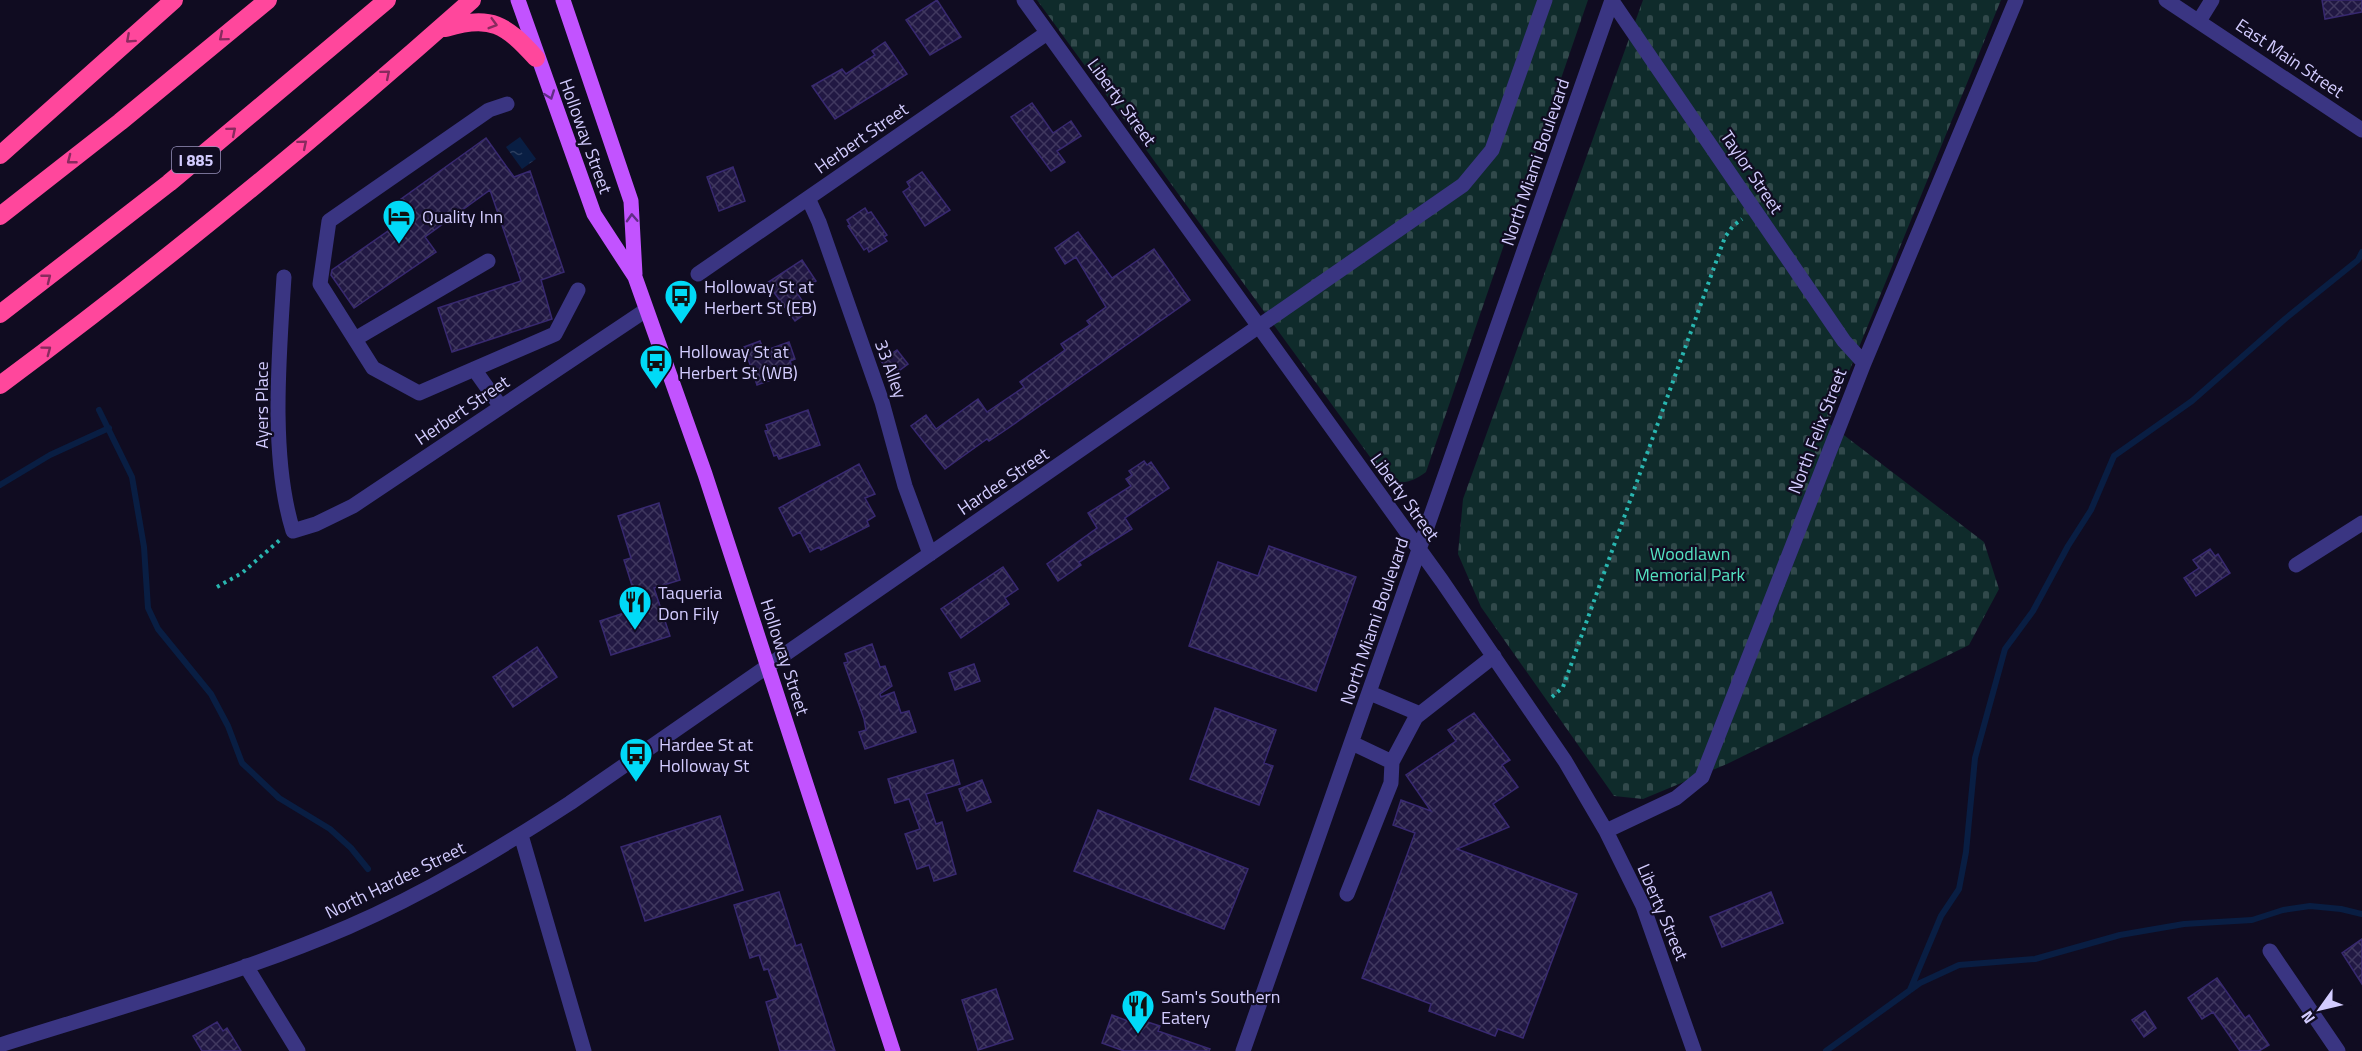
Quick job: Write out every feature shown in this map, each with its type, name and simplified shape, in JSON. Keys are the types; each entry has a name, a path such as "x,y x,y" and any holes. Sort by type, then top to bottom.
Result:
{"highway":[{"path":"0,155 174,0"},
{"path":"0,216 120,122 268,0"},
{"name":"I 885","path":"0,314 169,183 387,0"},
{"path":"0,385 108,304 272,171 472,0"},
{"path":"438,30 468,21 496,24 515,36 536,58"}],"main road":[{"name":"Holloway Street","path":"518,0 536,58 594,214 635,277 705,474 893,1051"},
{"name":"Holloway Street","path":"563,0 631,201 635,277"}],"street":[{"name":"Liberty Street","path":"1024,0 1420,550 1565,761 1606,831 1642,906 1694,1051"},
{"name":"Hardee Street","path":"767,666 1260,328 1463,185 1492,150 1545,0"},
{"name":"North Felix Street","path":"1606,831 1676,798 1702,777 1864,363 2016,0"},
{"name":"East Main Street","path":"2166,0 2362,130"},
{"path":"2199,21 2212,0"},
{"name":"Taylor Street","path":"1612,1 1844,341 1864,363"},
{"name":"North Miami Boulevard","path":"1243,1051 1612,1"},
{"name":"Herbert Street","path":"698,274 1047,33"},
{"path":"507,104 489,110 329,221 320,284 373,368 419,393 555,334 578,290"},
{"name":"33 Alley","path":"808,198 819,222 882,402 905,486 930,554"},
{"path":"355,339 488,261"},
{"name":"Ayers Place","path":"284,277 279,397 282,486 293,531"},
{"name":"Herbert Street","path":"293,531 316,524 353,506 646,310"},
{"path":"474,369 501,407"},
{"path":"2296,565 2362,523"},
{"path":"1347,894 1391,783 1392,762 1420,714 1494,656"},
{"name":"North Hardee Street","path":"0,1045 246,966 349,926 405,900 521,835 767,666"},
{"path":"1370,693 1420,714"},
{"path":"1352,743 1392,762"},
{"path":"521,835 584,1051"},
{"path":"2270,951 2338,1051"},
{"path":"246,966 298,1051"}],"path":[{"path":"1552,697 1563,687 1725,237 1733,226 1755,210"},
{"path":"217,587 242,573 293,531"}],"green space":[{"path":"1037,0 1588,0 1426,472 1409,481 1398,482 1381,472"},
{"name":"Woodlawn Memorial Park","path":"1643,0 2001,0 1828,423 1984,542 1999,589 1969,645 1727,764 1643,799 1614,796 1481,607 1458,554 1463,499"}],"water":[{"path":"520,137 536,159 522,169 506,147"}],"building":[{"path":"937,0 961,37 930,55 906,20"},
{"path":"2322,0 2362,0 2362,12 2325,19"},
{"path":"885,42 907,74 835,119 812,86 842,69 846,74 875,55 872,51"},
{"path":"1032,103 1053,133 1071,121 1081,136 1057,151 1065,162 1051,171 1011,117"},
{"name":"Quality Inn","path":"486,138 514,177 530,171 564,272 541,280 552,319 452,352 438,308 521,281 490,190 425,237 436,252 354,308 331,275 332,270 408,217 397,202"},
{"path":"733,167 745,201 719,211 707,177"},
{"path":"922,172 950,210 925,226 903,192 910,187 907,182"},
{"path":"865,208 868,213 871,212 887,235 884,237 887,241 869,252 867,248 864,250 848,226 850,225 847,220"},
{"path":"1078,232 1112,278 1154,249 1190,300 1007,429 989,441 987,439 945,469 911,426 926,415 936,429 978,399 987,412 1024,387 1020,382 1065,350 1061,344 1090,325 1087,321 1106,307 1076,257 1065,264 1055,248"},
{"path":"802,260 816,281 797,293 809,311 795,321 767,283"},
{"path":"760,341 764,351 789,342 795,359 790,361 794,372 757,385 744,347"},
{"path":"897,350 908,364 892,376 881,361"},
{"path":"808,410 820,445 779,459 777,455 774,456 765,431 768,430 766,425"},
{"path":"1144,461 1147,465 1151,462 1169,488 1125,518 1132,529 1079,562 1081,565 1058,581 1047,564 1097,528 1088,513 1131,486 1126,479 1132,475 1129,471"},
{"path":"859,464 875,494 865,498 875,516 867,521 869,526 821,550 819,547 810,552 800,532 793,536 779,508"},
{"path":"659,503 680,580 654,588 670,636 611,655 600,621 639,608 624,560 631,558 618,516"},
{"path":"1269,546 1356,577 1316,691 1189,646 1218,562 1258,576"},
{"path":"2210,549 2215,556 2218,554 2230,573 2196,596 2184,578 2199,568 2193,560"},
{"path":"1003,567 1018,589 1005,598 1009,604 961,638 941,609"},
{"path":"872,644 880,667 885,666 892,686 880,694 881,697 894,692 901,713 909,711 916,732 865,749 859,732 866,730 864,719 844,663 848,662 845,654"},
{"path":"537,647 557,677 513,707 493,677"},
{"path":"974,664 980,681 955,690 949,673"},
{"path":"1215,708 1276,730 1264,763 1273,766 1259,805 1190,779"},
{"path":"1474,713 1510,760 1502,765 1518,787 1493,804 1509,827 1457,849 1577,894 1523,1038 1498,1029 1495,1036 1429,1011 1431,1004 1362,978 1415,833 1393,825 1401,800 1431,811 1406,775 1456,741 1448,730"},
{"path":"953,760 960,784 926,794 936,824 942,822 956,874 934,881 929,865 917,869 905,834 920,829 909,799 895,803 888,779"},
{"path":"982,780 991,802 967,811 959,789"},
{"path":"1098,810 1248,869 1224,929 1074,871"},
{"path":"720,816 743,890 645,921 621,847"},
{"path":"779,892 796,946 801,944 835,1051 780,1051 766,1002 778,998 768,969 764,970 759,955 750,958 734,905"},
{"path":"1771,892 1783,923 1722,947 1710,917"},
{"path":"2362,939 2362,984 2342,953"},
{"path":"2217,978 2245,1018 2249,1015 2269,1045 2259,1051 2240,1051 2213,1012 2202,1019 2188,998"},
{"path":"996,989 1013,1039 978,1050 962,1000"},
{"path":"2145,1011 2156,1028 2144,1037 2132,1020"},
{"name":"Sam's Southern Eatery","path":"1112,1015 1136,1024 1138,1019 1160,1026 1158,1031 1210,1049 1209,1051 1124,1051 1102,1043"},
{"path":"217,1022 223,1031 227,1028 241,1051 202,1051 193,1036"}],"waterway":[{"path":"1910,990 1941,916 1959,889 1966,852 1975,758 2005,649 2033,611 2068,546 2091,510 2114,456 2192,401 2285,319 2358,260 2362,252"},
{"path":"99,410 132,477 144,547 148,608 158,629 211,694 228,726 242,763 279,798 330,829 351,848 368,869"},
{"path":"0,485 50,455 109,428"},
{"path":"1826,1051 1920,983 1959,965 2035,959 2120,935 2184,924 2252,920 2283,910 2310,906 2362,914"}],"place":[{"name":"Quality Inn","path":"399,245"},
{"name":"Holloway St at Herbert St (EB)","path":"681,325"},
{"name":"Holloway St at Herbert St (WB)","path":"656,390"},
{"name":"Taqueria Don Fily","path":"635,631"},
{"name":"Hardee St at Holloway St","path":"636,783"},
{"name":"Sam's Southern Eatery","path":"1138,1035"}]}
